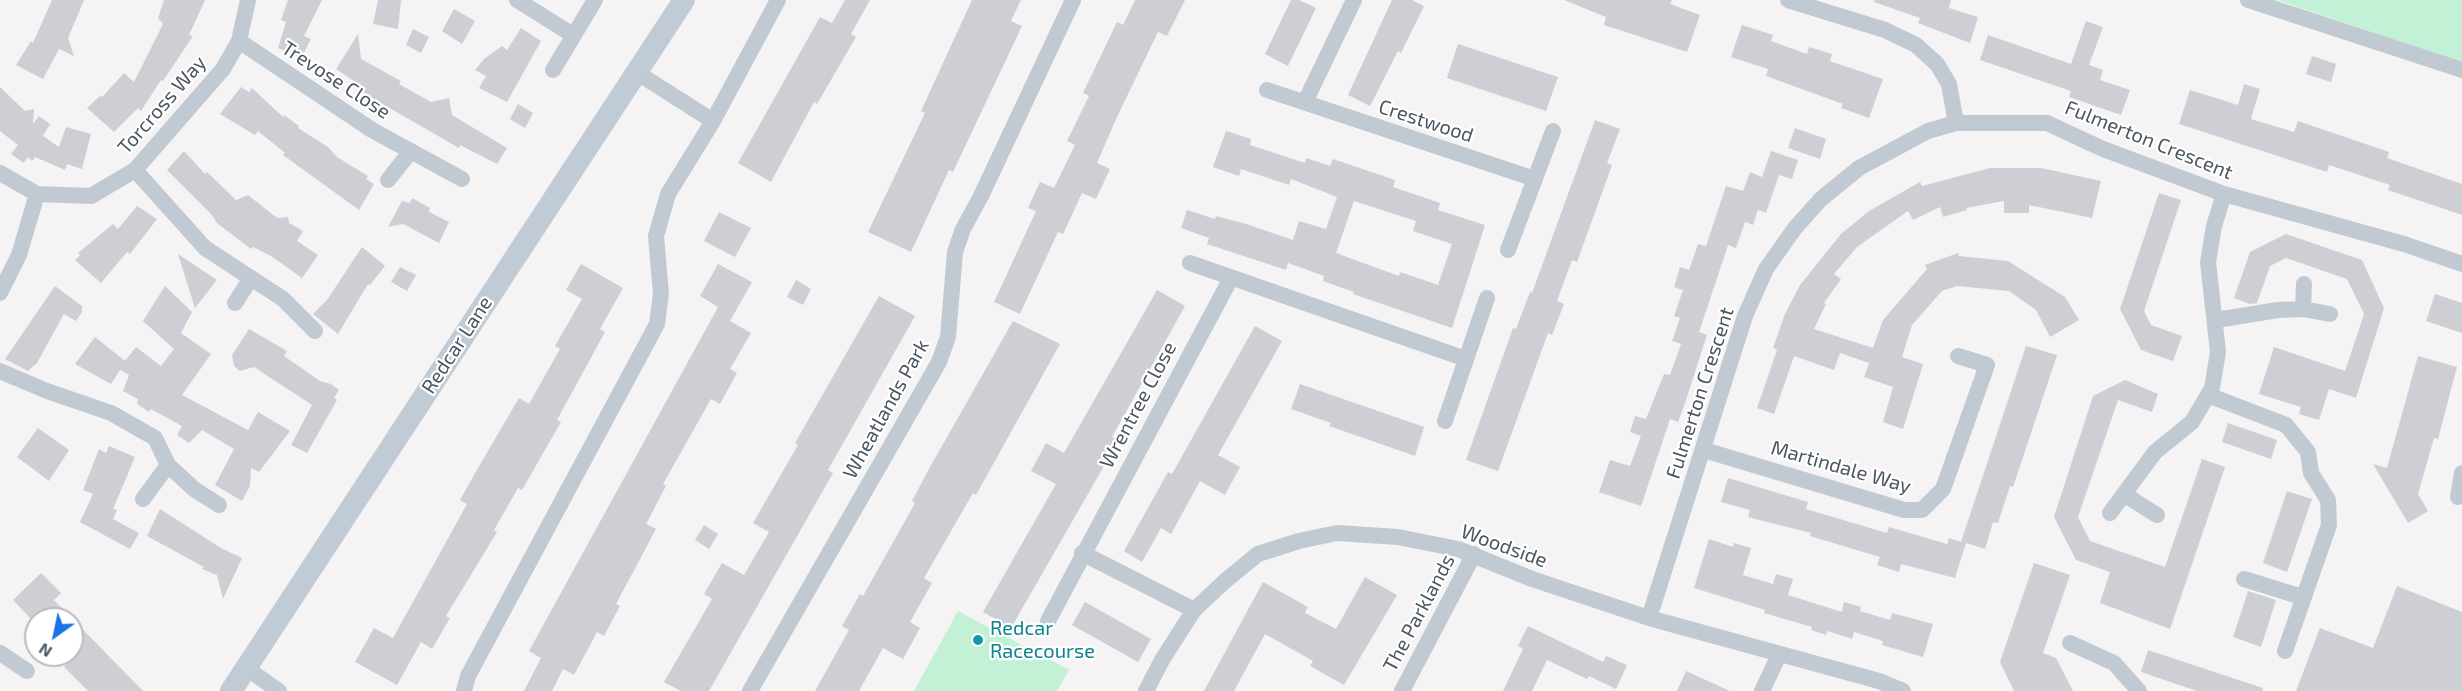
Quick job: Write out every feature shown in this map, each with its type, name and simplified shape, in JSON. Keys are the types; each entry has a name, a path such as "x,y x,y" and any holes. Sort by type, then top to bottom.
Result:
{"main road":[{"name":"Redcar Lane","path":"231,691 684,0"}],"street":[{"name":"Torcross Way","path":"0,173 37,194 91,196 135,170 223,69 239,41 248,0"},
{"path":"517,0 573,35"},
{"path":"553,69 596,0"},
{"path":"464,691 468,676 657,324 661,294 656,236 668,194 713,121 778,0"},
{"name":"Wheatlands Park","path":"750,691 939,362 948,337 955,252 963,229 981,196 1073,0"},
{"path":"1305,102 1354,0"},
{"path":"1788,0 1885,30 1916,45 1937,64 1949,84 1956,123"},
{"path":"2248,0 2462,70"},
{"name":"Trevose Close","path":"239,41 372,130 462,178"},
{"path":"636,72 713,121"},
{"name":"Crestwood","path":"1267,90 1534,179"},
{"name":"Fulmerton Crescent","path":"1649,618 1745,316 1766,269 1795,228 1821,199 1859,168 1928,131 1956,123 2047,123 2103,148 2224,194 2404,244 2462,264"},
{"path":"1509,250 1553,131"},
{"path":"388,180 411,151"},
{"path":"135,170 205,248 283,298 315,332"},
{"path":"0,293 19,255 37,194"},
{"path":"2110,513 2155,452 2192,422 2208,395 2218,352 2208,262 2214,226 2224,194"},
{"path":"1190,263 1466,359"},
{"path":"235,303 251,278"},
{"name":"Wrentree Close","path":"1048,621 1082,553 1231,278"},
{"path":"2303,309 2304,284"},
{"path":"1445,421 1487,298"},
{"path":"2216,320 2278,310 2303,309 2330,314"},
{"name":"Martindale Way","path":"1704,450 1904,510 1922,510 1943,489 1987,365 1958,356"},
{"path":"0,371 47,391 111,412 155,438 168,465 219,506"},
{"path":"2208,395 2286,425 2308,452 2311,473 2328,500 2329,525 2285,651"},
{"path":"143,499 168,465"},
{"path":"2458,497 2462,473"},
{"path":"2125,495 2157,515"},
{"name":"Woodside","path":"1146,691 1162,660 1194,610 1258,554 1299,541 1337,533 1398,537 1474,554 1532,579 1649,618 1879,681 1904,691"},
{"path":"1082,553 1194,610"},
{"name":"The Parklands","path":"1402,691 1474,554"},
{"path":"2244,579 2302,597"},
{"path":"2070,643 2114,663 2139,691"},
{"path":"0,653 27,671"},
{"path":"1762,691 1779,655"},
{"path":"246,668 279,691"}],"green space":[{"path":"2277,0 2462,0 2462,62"},
{"name":"Redcar Racecourse","path":"958,611 1069,670 1057,691 914,691"}],"building":[{"path":"52,0 84,0 68,38 74,56 59,49 43,79 16,65 31,41 33,43"},
{"path":"164,0 205,0 189,35 193,36 163,81 161,80 141,111 138,108 114,132 87,108 100,96 102,97 124,73 134,82 163,24 158,18"},
{"path":"288,0 322,0 304,36 311,39 301,58 278,48 286,22 281,20"},
{"path":"378,0 401,0 398,29 373,24"},
{"path":"845,0 870,0 851,34 856,37 817,104 814,102 771,182 738,163 820,17 832,23"},
{"path":"972,0 1021,0 1011,21 1022,26 953,172 949,170 911,252 868,232 925,113 921,111"},
{"path":"1135,0 1185,0 1167,36 1158,32 1116,119 1097,163 1110,169 1096,199 1082,193 1063,234 1058,232 1020,314 994,302 1036,211 1028,208 1040,182 1054,188 1075,145 1067,141 1089,96 1083,93 1117,22 1123,25"},
{"path":"1291,0 1299,0 1316,8 1288,66 1265,54"},
{"path":"1392,0 1412,0 1424,6 1401,53 1398,51 1370,106 1348,95"},
{"path":"1564,0 1672,0 1670,4 1700,15 1687,52 1604,25 1606,17"},
{"path":"1874,0 1951,0 1949,8 1978,17 1970,43 1918,23 1920,18 1874,2"},
{"path":"454,9 475,21 462,44 442,31"},
{"path":"2086,21 2103,27 2089,65 2103,70 2100,80 2130,90 2121,115 2069,97 2071,91 1980,60 1988,35 2071,64"},
{"path":"1742,25 1773,35 1771,41 1807,54 1809,47 1832,54 1830,61 1883,79 1869,118 1841,108 1843,104 1766,76 1768,69 1731,57"},
{"path":"521,28 541,41 507,102 479,88 486,76 475,70 484,59 502,46 507,50"},
{"path":"413,29 429,37 421,53 406,45"},
{"path":"358,34 361,59 401,81 399,84 431,102 449,98 452,115 507,148 497,164 460,145 459,148 379,102 360,90 363,87 336,69"},
{"path":"1458,44 1558,77 1546,111 1447,78"},
{"path":"2312,56 2336,64 2331,82 2306,74"},
{"path":"2244,84 2260,89 2251,119 2294,132 2298,121 2389,152 2387,158 2462,184 2462,215 2388,190 2390,185 2329,165 2327,172 2179,124 2190,90 2238,105"},
{"path":"0,87 25,111 34,109 33,124 39,116 50,124 43,136 59,147 66,127 91,134 82,169 67,164 65,170 35,157 32,161 28,157 24,163 11,154 18,145 0,131"},
{"path":"241,87 249,92 252,88 283,117 284,115 299,126 298,128 328,147 337,157 368,176 366,179 374,184 359,210 283,155 285,153 258,131 255,135 220,114"},
{"path":"518,104 533,113 525,128 510,119"},
{"path":"1595,120 1620,129 1607,163 1612,165 1577,262 1572,260 1557,301 1564,304 1552,335 1548,333 1498,471 1466,460 1513,328 1516,329 1530,292 1532,293"},
{"path":"1795,128 1826,139 1820,159 1788,148"},
{"path":"1226,131 1251,139 1250,145 1305,163 1306,158 1330,166 1333,159 1395,180 1393,187 1440,203 1438,210 1485,225 1452,328 1353,294 1354,292 1323,281 1324,276 1288,263 1286,270 1207,244 1209,238 1181,228 1187,210 1215,219 1216,216 1246,224 1293,240 1299,221 1326,229 1337,197 1291,179 1289,185 1241,169 1239,176 1213,167","holes":["1354,201 1416,221 1413,231 1452,244 1438,285 1400,272 1399,276 1336,253"]},
{"path":"184,151 205,174 207,172 236,200 248,195 277,218 288,217 289,223 303,231 297,241 318,255 302,278 271,256 253,247 251,249 217,223 212,215 167,170"},
{"path":"1771,151 1798,160 1792,179 1779,175 1766,213 1758,210 1753,225 1745,222 1736,248 1728,245 1699,332 1707,335 1684,406 1678,422 1670,419 1641,506 1599,492 1610,460 1630,466 1641,436 1630,432 1635,416 1646,419 1664,374 1670,375 1681,344 1672,341 1680,318 1674,316 1683,290 1674,287 1680,267 1689,270 1698,244 1706,246 1726,186 1743,191 1750,172 1762,177"},
{"path":"1990,168 2041,168 2101,181 2092,218 2029,205 2029,213 2004,213 2004,201 1966,208 1967,210 1943,217 1940,207 1913,220 1908,211 1857,247 1834,274 1841,279 1824,303 1826,304 1814,329 1873,348 1883,320 1927,269 1925,265 1958,253 1959,256 2008,261 2065,297 2079,320 2050,337 2036,310 2009,291 1957,286 1942,291 1912,325 1902,357 1923,364 1903,429 1883,422 1893,387 1864,377 1869,363 1840,353 1834,370 1794,356 1774,414 1757,408 1777,350 1773,348 1785,314 1800,285 1841,234 1869,211 1920,182 1922,186"},
{"path":"2159,193 2181,200 2144,311 2151,325 2182,336 2173,361 2141,350 2120,309"},
{"path":"412,198 430,208 429,212 449,222 439,243 403,224 388,227 402,201 410,203"},
{"path":"137,206 157,219 130,254 127,252 101,283 75,260 80,255 78,253 113,224 118,229"},
{"path":"719,212 751,228 735,257 704,241"},
{"path":"2286,234 2362,260 2384,308 2356,398 2329,389 2319,420 2299,414 2301,407 2259,394 2274,347 2345,371 2364,314 2347,279 2286,258 2270,266 2257,303 2250,304 2234,298 2250,252"},
{"path":"362,247 385,266 370,285 368,284 338,334 313,314 327,300"},
{"path":"178,254 217,280 195,308"},
{"path":"581,264 623,288 600,329 605,332 557,420 561,422 522,490 518,488 494,530 497,532 446,616 450,618 432,649 421,642 397,685 355,662 374,628 393,638 467,504 460,500 478,468 519,398 529,404 560,349 555,346 582,299 566,290"},
{"path":"718,264 752,282 730,321 751,333 730,369 737,373 720,404 711,399 663,484 666,486 646,524 656,529 616,604 620,606 604,636 597,632 574,675 563,669 552,691 524,691 541,658 529,651 718,307 700,296"},
{"path":"400,267 416,275 407,291 391,282"},
{"path":"796,280 811,289 803,305 787,297"},
{"path":"55,286 82,306 82,312 76,321 64,314 37,363 28,371 5,359"},
{"path":"165,286 192,312 181,333 211,354 182,395 248,430 258,412 290,431 259,472 251,468 250,486 242,501 215,485 234,449 202,430 189,443 177,435 182,426 151,409 149,412 137,404 138,399 123,391 129,375 120,370 111,384 75,364 95,337 125,361 136,347 161,366 174,349 143,321"},
{"path":"1157,290 1185,306 1112,437 1118,440 1104,466 1011,628 983,612 1056,484 1031,471 1046,443 1064,453"},
{"path":"2435,294 2462,303 2462,333 2426,321"},
{"path":"879,296 915,316 828,470 833,473 709,691 681,691 664,682 712,599 704,594 722,563 744,575 769,532 753,523 798,445 795,443"},
{"path":"1013,321 1060,344 976,495 973,493 924,578 932,583 910,622 920,628 903,659 883,648 859,691 815,691 849,630 842,626 860,594 863,596 915,503 912,501 930,467"},
{"path":"1255,326 1282,341 1218,455 1240,467 1225,495 1200,481 1171,534 1161,528 1142,562 1124,551 1168,472 1172,474"},
{"path":"249,329 287,351 284,356 320,381 331,384 339,390 334,398 337,400 307,453 291,445 312,405 254,367 240,371 234,366 232,355"},
{"path":"2026,346 2057,355 2013,487 2010,486 1998,523 1993,522 1985,549 1966,543 1955,578 1901,564 1899,572 1877,565 1880,557 1810,536 1811,533 1748,517 1750,510 1721,502 1728,478 1808,502 1806,509 1887,533 1889,527 1947,544 1949,538 1961,542"},
{"path":"2418,356 2457,367 2438,439 2434,438 2418,494 2428,511 2408,523 2373,464 2387,468"},
{"path":"2125,380 2158,394 2152,412 2118,400 2078,517 2090,541 2165,567 2202,459 2225,467 2170,629 2100,603 2110,572 2076,560 2054,517 2093,396"},
{"path":"1300,384 1424,427 1415,456 1329,426 1331,423 1291,409"},
{"path":"2228,423 2277,440 2271,459 2222,442"},
{"path":"38,428 69,450 49,481 17,457"},
{"path":"109,446 135,457 113,509 117,510 113,519 139,533 130,549 80,522 93,494 83,490 99,449 106,453"},
{"path":"2287,491 2312,499 2287,572 2263,563"},
{"path":"160,509 221,548 242,558 223,599 217,575 202,569 204,567 147,536"},
{"path":"704,525 718,534 709,549 695,540"},
{"path":"1709,539 1733,547 1734,543 1751,548 1743,575 1773,584 1776,574 1793,579 1788,595 1842,612 1844,602 1861,607 1860,611 1890,620 1892,613 1933,624 1923,657 1882,645 1883,641 1854,632 1852,639 1828,631 1826,635 1811,630 1812,627 1764,613 1765,610 1694,588"},
{"path":"2034,563 2070,575 2043,653 2056,658 2073,691 2014,691 2000,662"},
{"path":"41,573 61,593 54,600 61,607 24,607 24,612 13,600"},
{"path":"1365,577 1397,595 1344,685 1310,666 1313,661 1265,634 1234,691 1204,691 1263,582 1308,607 1305,613 1336,629"},
{"path":"2397,586 2462,612 2462,691 2296,691 2320,628 2373,648"},
{"path":"2248,591 2276,600 2261,647 2233,637"},
{"path":"1085,602 1151,639 1138,662 1072,625"},
{"path":"1528,626 1603,662 1606,656 1627,665 1616,689 1589,676 1587,679 1547,660 1532,691 1503,691 1523,649 1518,646"},
{"path":"84,631 143,691 88,691 64,667 84,667"},
{"path":"2148,650 2263,688 2262,691 2197,691 2141,672"},
{"path":"1686,671 1730,691 1677,691"}],"place":[{"name":"Redcar Racecourse","path":"978,640"}]}
